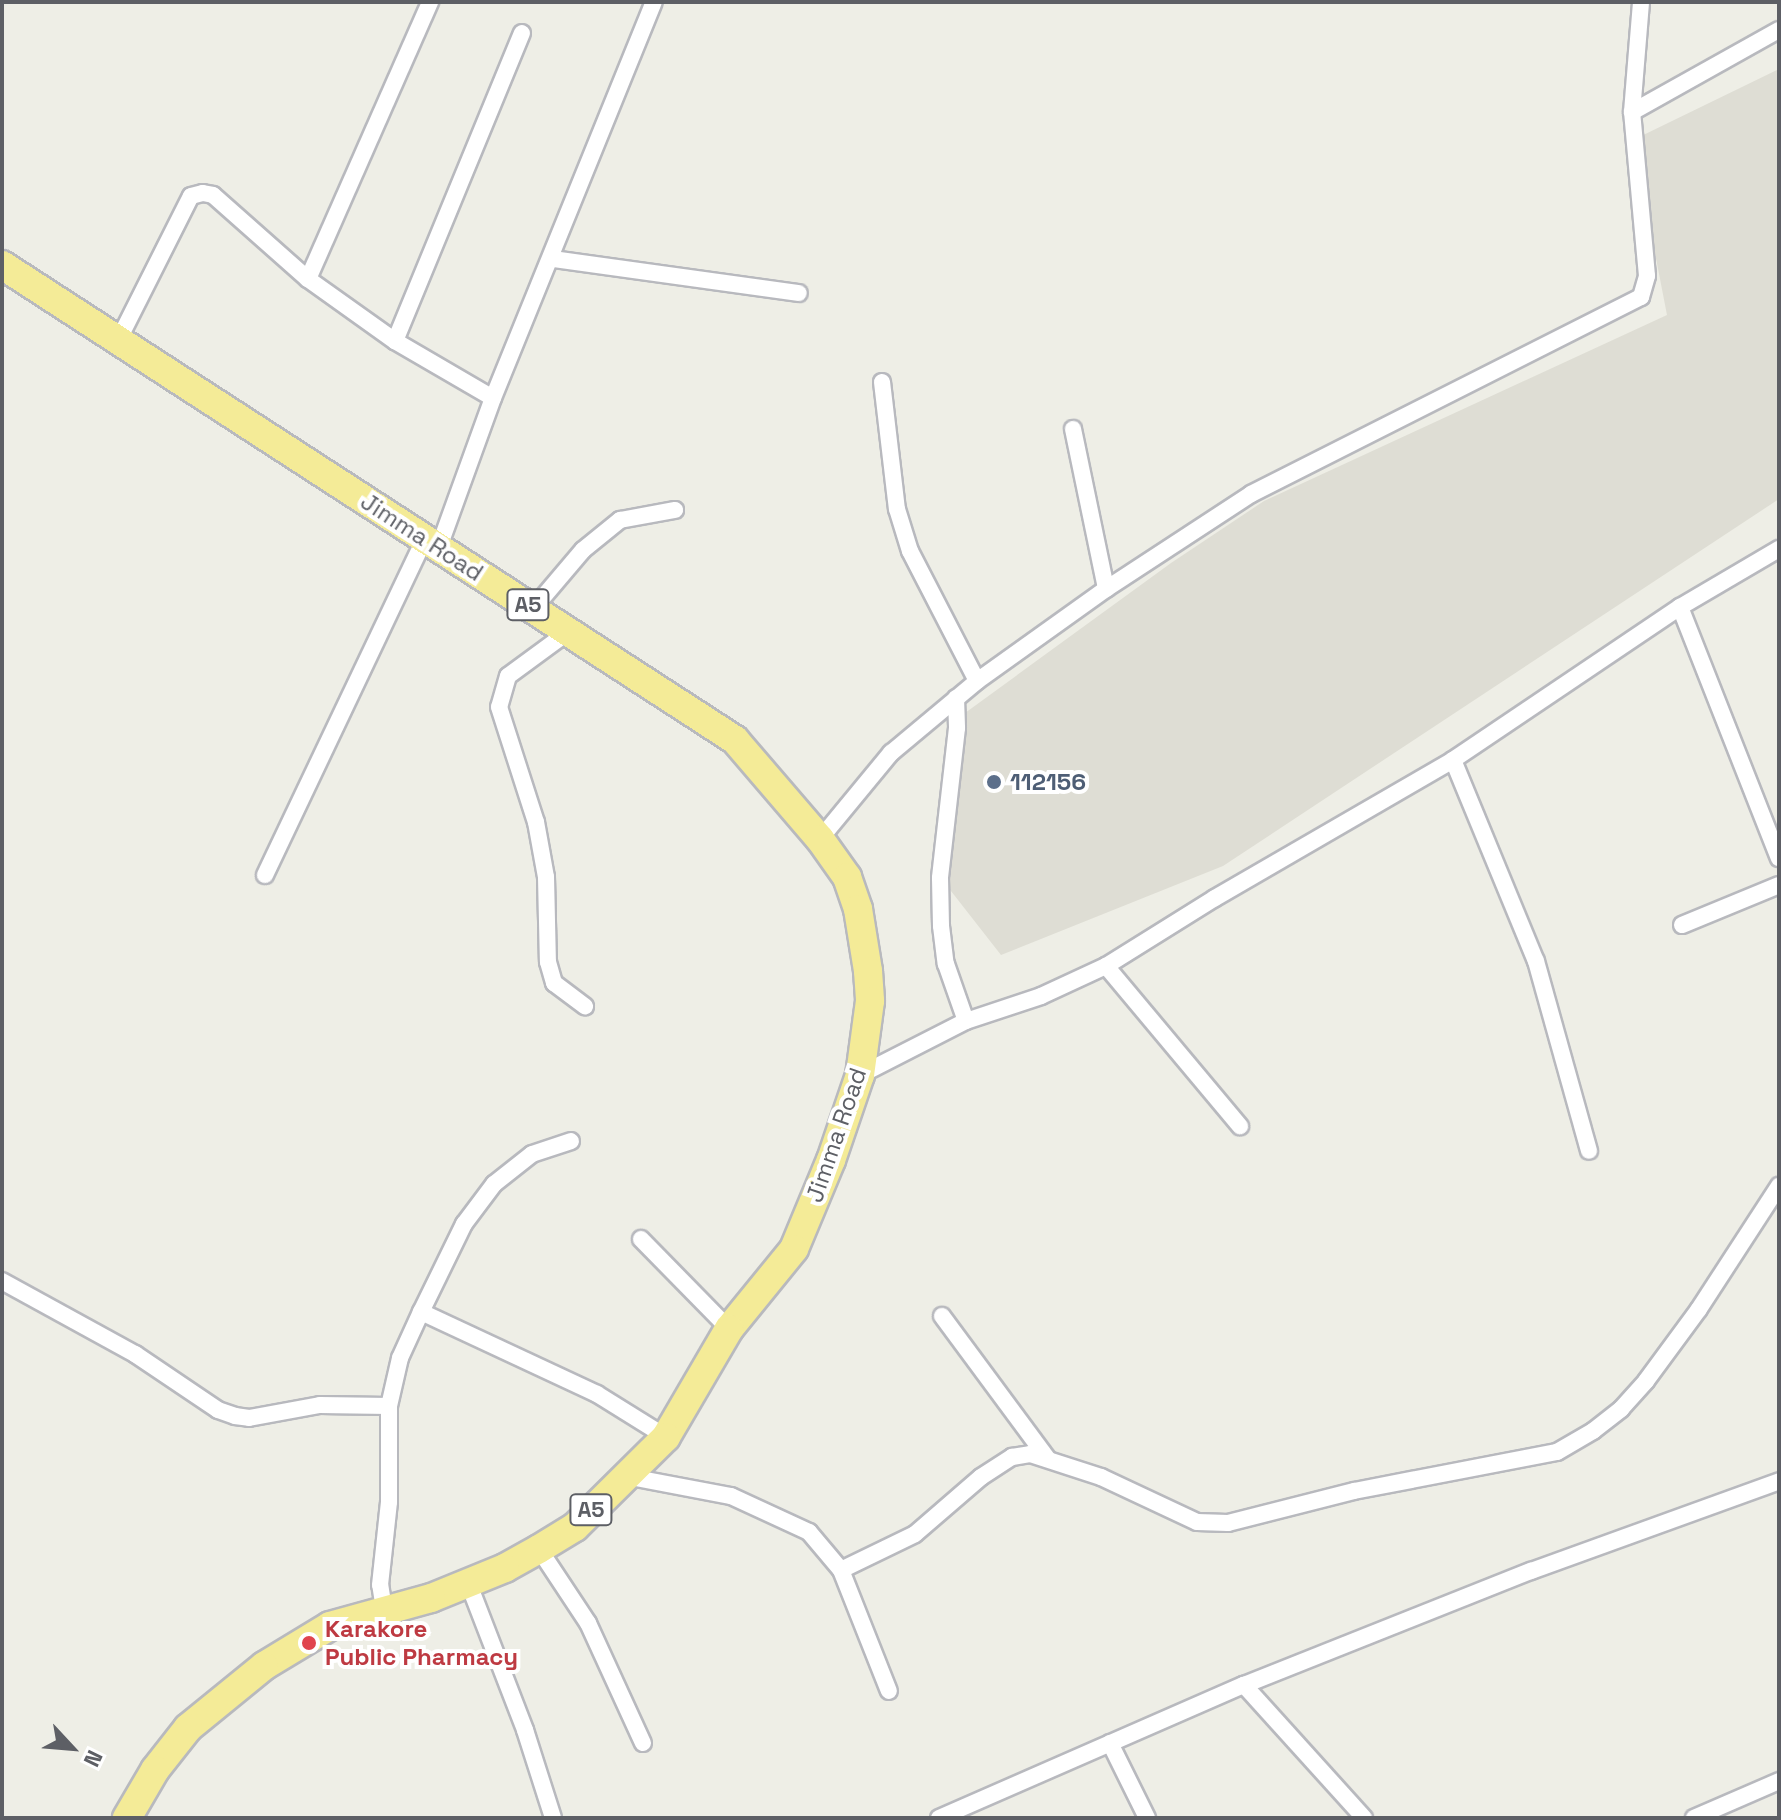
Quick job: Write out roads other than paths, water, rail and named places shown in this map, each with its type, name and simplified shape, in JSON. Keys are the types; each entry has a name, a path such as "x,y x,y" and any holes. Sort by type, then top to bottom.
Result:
{"highway":[{"name":"Jimma Road","path":"2,265 735,740 820,839 847,877 858,909 870,1001 860,1075 831,1160 794,1249 729,1329 666,1437 623,1476 575,1527 539,1549 431,1598 330,1626 296,1644 217,1701 188,1728 155,1770 127,1818"}],"street":[{"path":"308,279 430,2"},
{"path":"265,875 432,543 553,259 654,2"},
{"path":"820,839 875,768 977,681 1106,589 1251,494 1641,297 1647,276 1632,112 1641,2"},
{"path":"1632,112 1779,30"},
{"path":"395,341 522,33"},
{"path":"118,341 191,196 203,193 213,195 308,279 395,341 493,398"},
{"path":"553,259 799,293"},
{"path":"882,382 897,509 910,551 977,681"},
{"path":"1073,429 1106,589"},
{"path":"533,609 583,550 620,520 675,510"},
{"path":"860,1075 966,1021 1041,996 1106,966 1215,898 1453,760 1680,607 1779,549"},
{"path":"1680,607 1779,858"},
{"path":"568,632 508,676 499,707 536,822 546,877 548,962 554,983 585,1006"},
{"path":"956,698 957,728 940,878 941,926 946,964 966,1021"},
{"path":"1453,760 1536,961 1589,1151"},
{"path":"1682,925 1779,885"},
{"path":"1106,966 1240,1126"},
{"path":"384,1609 380,1585 389,1502 389,1406 400,1358 464,1224 494,1184 532,1154 571,1141"},
{"path":"841,1570 915,1534 981,1477 1012,1457 1030,1454 1101,1477 1197,1522 1228,1523 1354,1491 1557,1452 1621,1409 1646,1381 1699,1309 1779,1186"},
{"path":"641,1239 729,1329"},
{"path":"2,1281 135,1354 218,1410 235,1416 249,1418 320,1405 389,1406"},
{"path":"421,1312 597,1394 666,1437"},
{"path":"942,1316 1047,1458"},
{"path":"623,1476 731,1496 809,1532 841,1570 889,1691"},
{"path":"939,1818 1244,1685 1531,1571 1779,1481"},
{"path":"539,1549 588,1623 643,1743"},
{"path":"468,1582 525,1730 553,1818"},
{"path":"1244,1685 1364,1818"},
{"path":"1110,1743 1147,1818"},
{"path":"1694,1818 1779,1781"}],"place":[{"name":"112156","path":"994,782"},
{"name":"Karakore Public Pharmacy","path":"309,1643"}]}
